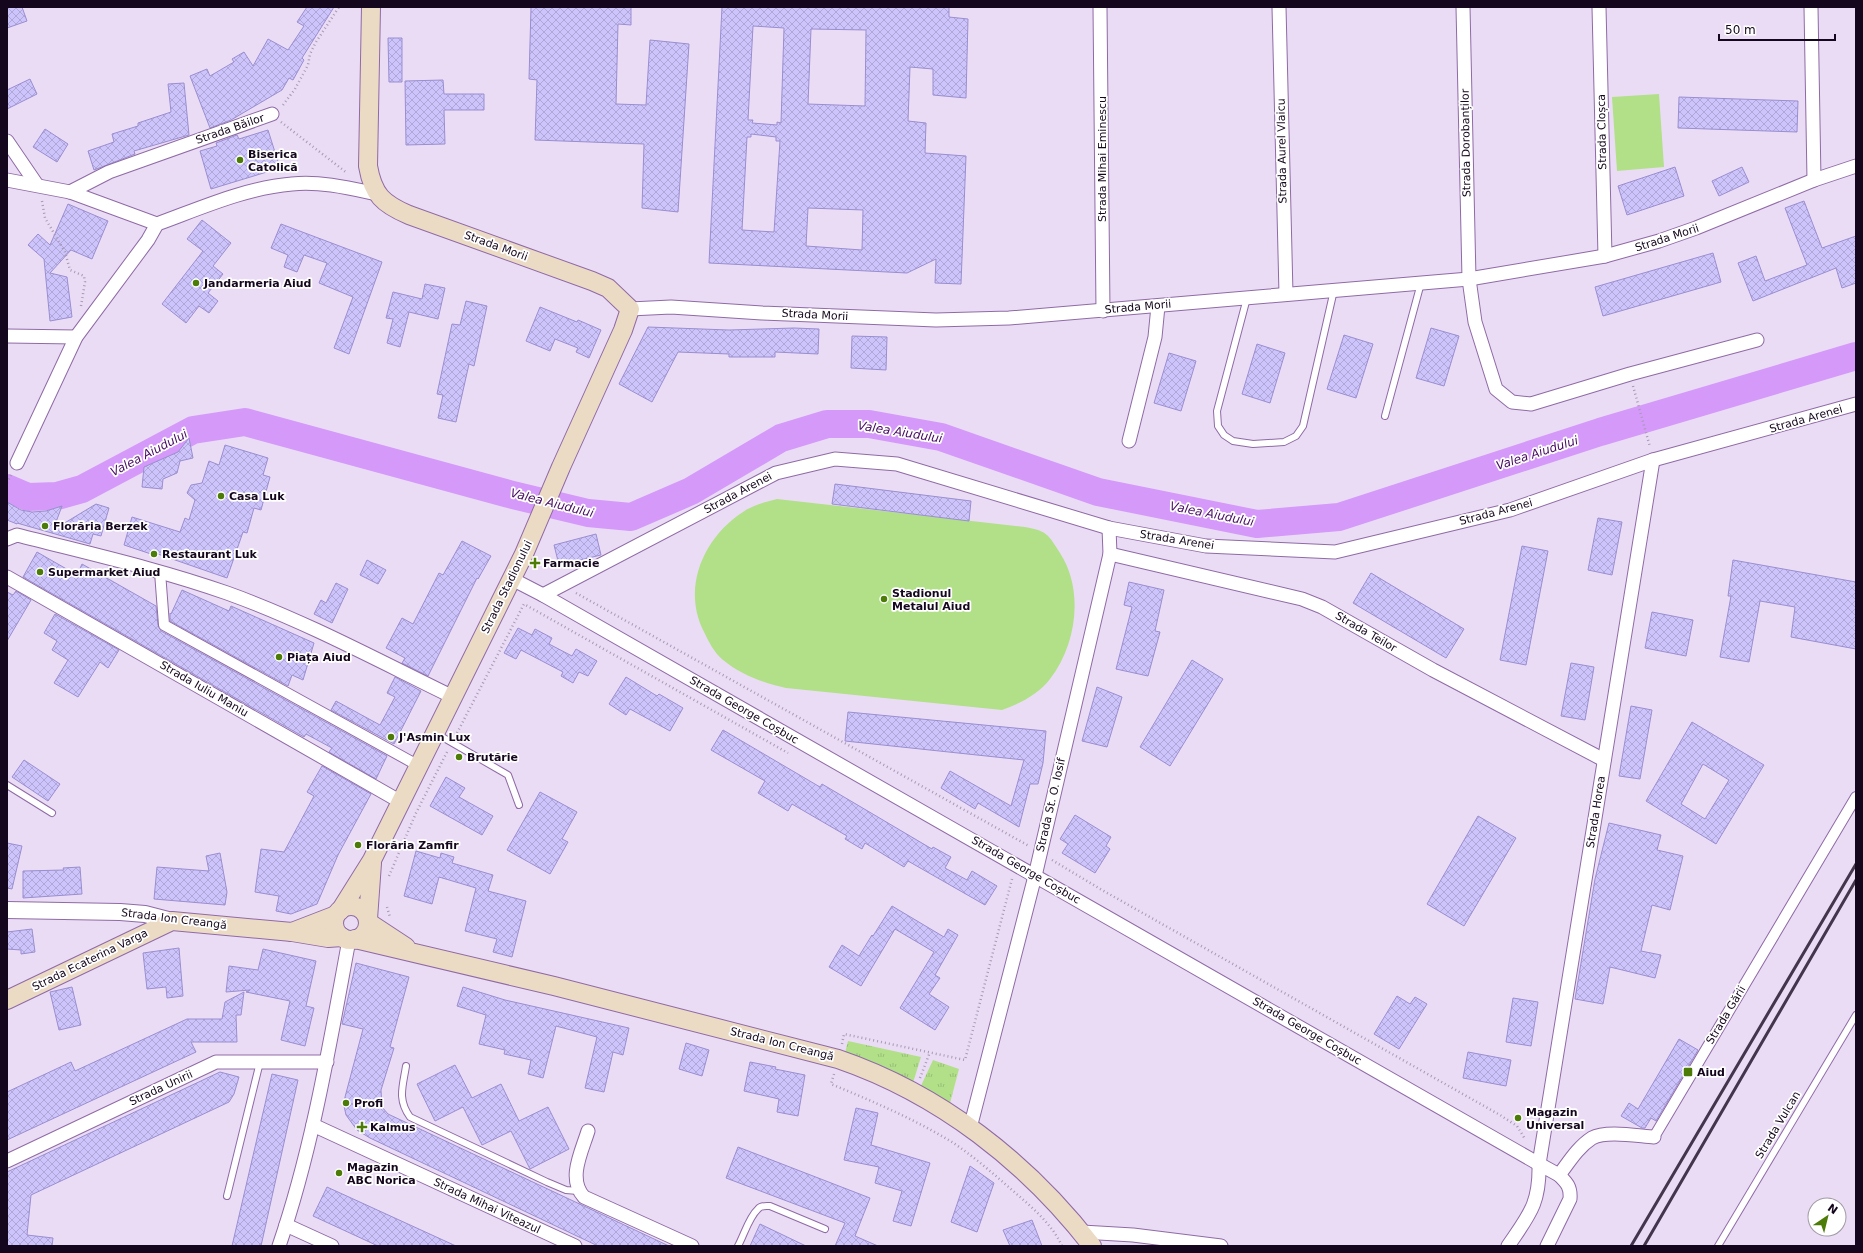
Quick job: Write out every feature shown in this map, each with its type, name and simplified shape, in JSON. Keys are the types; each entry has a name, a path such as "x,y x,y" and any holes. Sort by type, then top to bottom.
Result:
{"main road":[{"name":"Strada Morii","path":"371,7 368,166 370,180 377,194 386,203 409,215 608,288 630,309"},
{"name":"Strada Stadionului","path":"338,913 372,860 512,579 623,330 630,309"},
{"name":"Strada Stadionului","path":"368,921 372,860"},
{"path":"350,906 362,909 368,921 364,933 349,939 336,929 334,923 338,913 350,906"},
{"name":"Strada Ion Creangă","path":"292,932 338,913"},
{"name":"Strada Ion Creangă","path":"172,921 349,939 562,988 838,1058 862,1067 914,1092 970,1128 1000,1150 1035,1180 1087,1239"},
{"name":"Strada Ecaterina Varga","path":"7,1000 172,921"},
{"name":"Strada Ion Creangă","path":"368,921 415,953"}],"street":[{"name":"Strada Mihai Eminescu","path":"1100,7 1103,310"},
{"name":"Strada Aurel Vlaicu","path":"1279,7 1286,294"},
{"name":"Strada Dorobanților","path":"1463,7 1469,278"},
{"name":"Strada Cloșca","path":"1599,7 1605,256"},
{"path":"1811,7 1814,180"},
{"name":"Strada Băilor","path":"70,192 109,172 272,114"},
{"path":"7,141 37,185"},
{"name":"Strada Morii","path":"630,309 671,307 936,320 1009,318 1469,278 1605,256 1659,241 1696,228 1814,180 1856,166"},
{"path":"7,180 70,192 157,224"},
{"path":"17,463 76,337 148,240 157,224 205,205 248,192 293,183 327,185 377,194"},
{"path":"1469,278 1475,322 1496,389 1512,402 1531,404 1630,374 1757,340"},
{"path":"1129,441 1155,337 1158,306"},
{"path":"7,336 76,337"},
{"name":"Strada Arenei","path":"543,595 564,586 776,473 835,459 896,464 1109,528 1206,546 1335,552 1510,510 1653,460 1856,404"},
{"name":"Strada Horea","path":"1539,1164 1653,460"},
{"name":"Strada St. O. Iosif","path":"970,1128 1035,876 1110,554 1109,528"},
{"path":"7,539 17,535 160,572 227,593 290,618 453,697"},
{"name":"Strada Teilor","path":"1110,554 1309,602 1322,607 1433,670 1604,760"},
{"path":"160,572 164,625 419,766"},
{"name":"Strada Iuliu Maniu","path":"7,577 401,802"},
{"name":"Strada George Coșbuc","path":"512,579 543,595 1539,1164"},
{"name":"Strada Gării","path":"1559,1175 1580,1148 1594,1137 1608,1134 1654,1137 1856,797"},
{"name":"Strada Ion Creangă","path":"7,910 120,912 145,914 172,921"},
{"path":"279,1246 313,1125 327,1062 349,939"},
{"name":"Strada Unirii","path":"7,1161 216,1062 327,1062"},
{"name":"Strada Mihai Viteazul","path":"313,1125 574,1246"},
{"path":"588,1131 577,1167 576,1179 578,1191 584,1198 692,1246"},
{"path":"1508,1246 1531,1212 1538,1187 1539,1164 1559,1175 1571,1190 1570,1199 1548,1246"},
{"path":"286,1225 332,1246"},
{"path":"1087,1239 1133,1235 1221,1246"}],"lane":[{"path":"1385,416 1421,283"},
{"path":"1247,298 1217,411 1218,426 1224,435 1233,441 1253,444 1284,442 1296,436 1303,426 1334,290"},
{"path":"435,733 508,775 519,805"},
{"path":"7,784 52,813"},
{"name":"Strada Vulcan","path":"1718,1246 1856,1015"},
{"path":"227,1196 260,1061"},
{"path":"406,1066 401,1096 404,1108 410,1117 546,1182 566,1190 578,1191"},
{"path":"738,1246 752,1218 758,1209 763,1206 770,1206 825,1229"}],"path":[{"name":"Strada Băilor","path":"272,114 284,104 295,88 308,65 310,54 316,42 339,7"},
{"path":"272,114 352,177"},
{"path":"37,185 46,218 65,252 70,270 84,276 85,282 80,310"},
{"path":"1630,374 1653,460"},
{"path":"564,586 1040,852 1102,890 1500,1115 1517,1126 1539,1164"},
{"path":"387,882 416,813 524,604 795,757"},
{"path":"1005,875 1012,879 965,1060 844,1034 831,1084 885,1107 952,1142 988,1168 1037,1213 1055,1233 1062,1246"},
{"path":"386,901 392,921"},
{"path":"914,1092 930,1052"}],"green space":[{"path":"1659,94 1664,167 1617,171 1612,97"},
{"name":"Stadionul Metalul Aiud","path":"777,499 1025,527 1043,532 1053,541 1068,568 1075,600 1071,634 1059,665 1050,679 1034,694 1022,702 1002,710 786,688 769,684 737,670 717,654 703,630 697,614 695,597 696,580 700,564 708,549 717,535 729,522 751,507"},
{"path":"848,1041 921,1057 912,1086 845,1053"},
{"path":"933,1060 959,1069 949,1107 919,1090"}],"building":[{"path":"7,7 22,7 27,21 7,28"},
{"path":"307,7 334,7 302,58 304,60 293,80 289,78 282,90 231,120 210,128 190,76 207,69 210,76 234,62 232,59 244,52 253,66 268,39 288,50 304,26 297,22"},
{"path":"531,7 631,7 631,25 618,24 616,104 646,105 650,40 689,44 678,212 642,208 644,144 535,140 537,80 529,79"},
{"path":"722,7 949,7 949,17 968,19 966,98 933,95 933,69 910,67 908,121 926,123 925,153 966,156 961,284 935,283 936,259 907,273 709,263","holes":["753,26 784,28 781,123 777,122 777,125 752,123 753,120 748,120","811,29 866,30 865,106 808,104","751,134 776,137 776,141 780,141 774,232 742,230 747,137 751,137","808,208 863,210 862,250 806,246"]},
{"path":"388,38 402,38 402,82 389,82"},
{"path":"30,79 37,94 7,109 7,90"},
{"path":"443,80 444,94 484,94 484,110 444,110 445,144 406,145 405,81"},
{"path":"184,83 189,135 134,151 135,154 94,170 88,151 114,142 112,134 138,126 138,123 171,112 168,84"},
{"path":"1679,97 1798,101 1797,132 1678,128"},
{"path":"45,129 68,144 57,162 33,147"},
{"name":"Biserica Catolică","path":"268,130 280,168 211,189 200,151 217,146 216,143 237,135 239,139"},
{"path":"1675,167 1684,196 1627,215 1618,186"},
{"path":"1742,167 1749,182 1719,196 1712,181"},
{"path":"1804,201 1822,248 1856,236 1856,283 1842,288 1836,268 1753,301 1738,263 1756,256 1765,281 1807,265 1785,208"},
{"path":"68,204 108,221 92,259 71,250 50,273 67,277 72,317 50,321 44,259 28,245 38,234 50,245"},
{"name":"Jandarmeria Aiud","path":"202,220 231,243 213,266 223,274 208,293 218,301 209,313 199,306 186,323 162,304 203,251 187,239"},
{"path":"281,224 382,262 349,354 334,348 353,297 319,283 327,263 304,255 297,272 284,267 288,255 271,248"},
{"path":"1713,253 1721,282 1603,316 1595,287"},
{"path":"425,284 445,288 438,319 409,312 400,347 387,343 393,319 386,318 393,292 422,299"},
{"path":"466,301 487,306 474,366 469,364 456,422 438,418 443,395 437,394 452,324 460,325"},
{"path":"540,307 577,322 578,320 601,330 589,358 576,352 578,348 555,339 550,351 526,341"},
{"path":"648,327 729,330 794,328 819,329 818,354 775,352 775,357 729,357 729,354 678,352 652,402 619,384"},
{"path":"1431,328 1459,336 1444,386 1416,378"},
{"path":"1344,335 1373,344 1356,398 1327,389"},
{"path":"852,336 887,337 886,370 851,368"},
{"path":"1257,344 1285,353 1270,403 1242,394"},
{"path":"1169,353 1196,361 1181,411 1154,403"},
{"path":"189,438 193,458 180,461 177,473 163,479 162,489 142,487 144,467 178,452"},
{"path":"225,445 268,458 263,475 270,477 261,510 254,508 247,533 243,532 227,578 155,553 154,555 124,545 132,517 180,532 185,518 189,520 195,500 187,493 191,485 202,483 209,461 219,465"},
{"path":"835,484 971,501 969,521 832,504"},
{"path":"7,502 21,510 32,512 46,511 62,506 53,530 96,504 109,508 101,536 93,534 90,544 7,520"},
{"path":"1598,518 1622,522 1612,575 1588,570"},
{"path":"596,534 601,555 559,565 554,545"},
{"path":"462,541 491,556 478,579 477,578 428,676 402,663 405,658 386,648 402,618 413,624 439,573 443,575"},
{"path":"1522,546 1548,551 1526,665 1500,660"},
{"path":"37,552 77,575 82,564 156,606 158,625 161,631 387,756 376,779 329,752 332,748 306,734 304,737 23,577"},
{"path":"367,560 386,570 378,584 360,575"},
{"path":"1733,560 1856,582 1856,649 1791,637 1795,607 1760,601 1749,662 1720,657 1731,596 1728,596"},
{"path":"1371,573 1464,629 1446,658 1353,603"},
{"path":"1129,582 1164,590 1155,631 1160,632 1148,676 1116,669 1132,607 1124,605"},
{"path":"336,583 348,589 332,623 314,614 321,600 326,603"},
{"path":"182,590 229,611 231,606 314,643 303,680 292,675 288,686 170,621 170,613 171,614"},
{"path":"16,591 31,600 7,641 7,592 13,595"},
{"path":"1652,612 1693,620 1686,656 1645,648"},
{"path":"55,614 119,650 108,668 100,662 78,697 54,683 68,660 52,650 57,641 44,633"},
{"path":"518,628 532,635 535,629 552,638 549,644 572,656 576,649 597,661 588,676 579,672 573,683 561,676 563,672 521,650 516,659 504,653"},
{"path":"1192,660 1223,679 1170,766 1140,747"},
{"path":"1571,663 1594,667 1585,720 1561,716"},
{"path":"395,677 421,691 394,744 331,710 336,701 380,725 395,697 387,693"},
{"path":"626,677 657,696 659,694 683,708 670,731 630,709 626,715 609,704"},
{"path":"1097,687 1122,697 1107,747 1082,741"},
{"path":"1631,706 1652,710 1640,779 1619,776"},
{"path":"848,712 1046,731 1043,763 1038,784 1030,784 1019,827 978,803 975,809 941,788 950,771 1011,806 1024,760 845,741"},
{"path":"1692,722 1764,765 1716,844 1646,801","holes":["1703,764 1729,780 1705,819 1681,804"]},
{"path":"723,730 820,787 822,784 932,849 933,847 951,857 945,868 967,880 972,871 997,886 985,905 908,861 904,867 865,843 862,849 845,839 847,836 792,804 788,811 758,793 765,781 711,750"},
{"path":"24,760 60,784 48,801 12,777"},
{"path":"322,766 371,794 338,855 317,904 291,914 276,911 279,896 255,892 261,849 284,852 314,796 307,792"},
{"path":"446,777 465,788 459,797 493,816 482,835 430,806"},
{"path":"540,792 577,812 562,839 568,842 550,874 507,850"},
{"path":"1075,815 1111,837 1106,846 1110,849 1095,873 1062,853 1068,844 1060,839"},
{"path":"1478,816 1516,838 1464,926 1427,904"},
{"path":"1609,823 1661,835 1657,850 1683,856 1670,910 1652,905 1641,951 1661,955 1655,978 1610,967 1603,1004 1575,999 1595,879"},
{"path":"7,843 22,846 12,889 7,888"},
{"path":"416,851 440,858 441,853 454,857 452,863 493,875 488,891 526,901 512,957 493,952 497,939 465,931 476,888 439,877 432,904 404,896"},
{"path":"220,853 227,892 225,905 154,899 157,867 209,871 206,856"},
{"path":"80,867 82,894 23,898 23,871 64,870 63,868"},
{"path":"892,906 944,937 948,929 958,935 935,975 940,978 929,994 949,1007 935,1030 900,1008 934,952 895,929 861,986 829,967 842,945 859,956"},
{"path":"32,929 35,952 21,954 21,950 7,949 7,932"},
{"path":"179,948 183,996 167,998 166,987 147,989 143,953"},
{"path":"263,949 316,961 306,1006 314,1008 305,1046 281,1040 290,1001 246,992 250,990 226,992 229,966 258,970"},
{"path":"356,963 409,977 390,1047 394,1048 381,1090 382,1107 388,1114 669,1246 598,1246 370,1138 357,1130 346,1115 344,1106 363,1029 342,1024"},
{"path":"72,987 81,1025 59,1030 50,992"},
{"path":"463,987 505,1000 629,1028 623,1055 613,1052 604,1092 585,1088 597,1037 556,1026 543,1078 528,1074 531,1060 504,1054 505,1050 479,1044 486,1015 457,1006"},
{"path":"244,992 241,1015 236,1015 237,1042 191,1042 196,1052 7,1140 7,1092 71,1062 75,1071 187,1019 222,1019 225,1002"},
{"path":"1397,996 1410,1004 1415,997 1427,1004 1399,1049 1374,1034"},
{"path":"1513,998 1538,1002 1531,1046 1506,1042"},
{"path":"1679,1039 1698,1050 1656,1121 1651,1118 1645,1128 1642,1128 1621,1116 1629,1103 1638,1109"},
{"path":"686,1043 709,1050 702,1076 679,1069"},
{"path":"1468,1052 1511,1060 1506,1086 1463,1078"},
{"path":"750,1062 805,1075 798,1116 777,1112 779,1099 744,1091"},
{"path":"455,1065 472,1098 501,1084 519,1121 548,1107 569,1149 530,1169 511,1131 482,1145 463,1107 435,1121 417,1084"},
{"path":"220,1072 239,1077 234,1094 229,1102 31,1195 27,1235 53,1238 52,1246 7,1246 7,1172"},
{"path":"272,1074 298,1080 261,1246 232,1246"},
{"path":"856,1108 878,1113 871,1145 930,1163 911,1226 893,1221 902,1191 875,1183 879,1167 844,1160"},
{"path":"738,1147 870,1198 855,1236 878,1246 835,1246 845,1223 726,1178"},
{"path":"970,1166 994,1183 977,1232 951,1222"},
{"path":"327,1187 456,1246 378,1246 313,1216"},
{"path":"1032,1220 1042,1246 1010,1246 1003,1230"},
{"path":"760,1224 806,1246 750,1246"}],"waterway":[{"name":"Valea Aiudului","path":"7,488 28,497 57,496 82,489 193,430 245,422 509,494 588,513 631,517 691,491 781,438 827,424 869,424 941,437 1098,492 1257,524 1339,517 1600,432 1856,356"}],"railway":[{"path":"1631,1246 1856,864"},
{"path":"1644,1246 1856,880"}],"place":[{"name":"Biserica Catolică","path":"240,160"},
{"name":"Jandarmeria Aiud","path":"196,283"},
{"name":"Casa Luk","path":"221,496"},
{"name":"Florăria Berzek","path":"45,526"},
{"name":"Restaurant Luk","path":"154,554"},
{"name":"Farmacie","path":"535,563"},
{"name":"Supermarket Aiud","path":"40,572"},
{"name":"Stadionul Metalul Aiud","path":"884,599"},
{"name":"Piața Aiud","path":"279,657"},
{"name":"J'Asmin Lux","path":"391,737"},
{"name":"Brutărie","path":"459,757"},
{"name":"Florăria Zamfir","path":"358,845"},
{"name":"Aiud","path":"1688,1072"},
{"name":"Profi","path":"346,1103"},
{"name":"Magazin Universal","path":"1518,1118"},
{"name":"Kalmus","path":"362,1127"},
{"name":"Magazin ABC Norica","path":"339,1173"}]}
